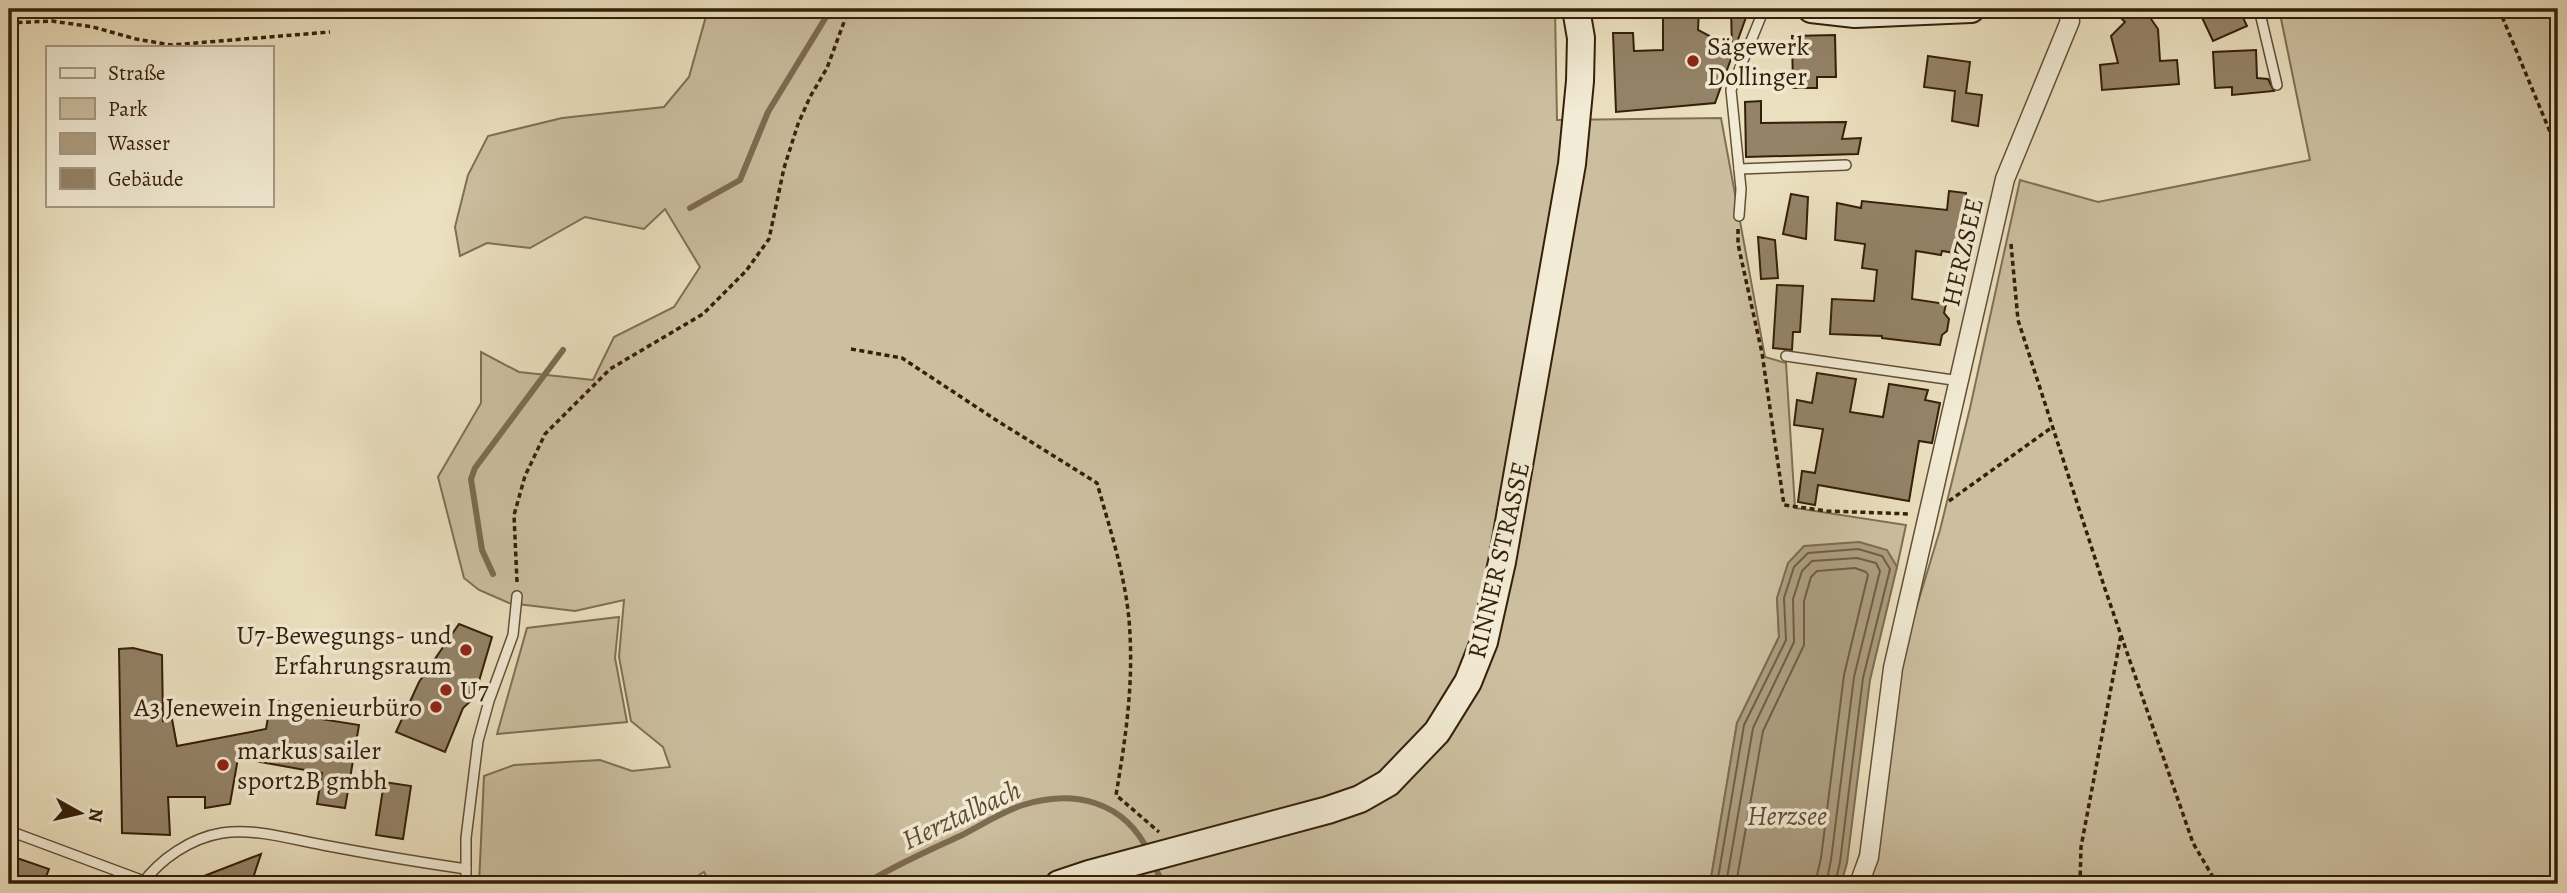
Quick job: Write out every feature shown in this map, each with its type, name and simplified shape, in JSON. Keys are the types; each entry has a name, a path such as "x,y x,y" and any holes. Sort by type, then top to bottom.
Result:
{"main road":[{"name":"RINNER STRASSE","path":"1059,884 1360,799 1388,783 1437,732 1468,682 1485,642 1502,562 1572,164 1580,82 1581,38 1576,9"},
{"path":"1811,9 1855,15 1971,9"}],"street":[{"name":"HERZSEE","path":"1859,884 1869,857 1893,668 2005,179 2070,21 2067,9"}],"lane":[{"path":"1739,216 1741,189 1731,90 1764,9"},
{"path":"2259,9 2277,85"},
{"path":"1739,169 1846,165"},
{"path":"1786,356 1960,381"},
{"path":"466,884 466,838 478,741 513,635 517,596"},
{"path":"15,833 143,883 162,862 185,847 212,836 235,832 269,835 466,869"}],"path":[{"path":"517,596 518,561 514,515 525,476 545,433 610,369 703,314 746,271 769,239 784,168 798,124 827,68 846,14 851,9"},
{"path":"2499,9 2558,151"},
{"path":"9,23 52,21 93,27 136,39 172,45 330,32"},
{"path":"1739,216 1738,244 1762,353 1784,505 1827,511 1929,515 2052,427"},
{"path":"2011,243 2018,320 2052,427 2193,843 2217,884"},
{"path":"851,349 902,358 996,421 1097,483 1121,567 1130,634 1129,718 1116,795 1172,852"},
{"path":"2080,884 2081,847 2121,633"}],"green space":[{"path":"708,9 1555,9 1557,120 1721,118 1765,357 1786,363 1795,508 1906,525 1897,567 1886,550 1777,598 1779,637 1737,723 1710,884 710,884 704,872 685,884 615,884 528,878 526,884 479,884 484,776 514,765 600,760 632,771 670,767 663,747 631,721 619,657 624,600 575,611 509,603 479,590 464,578 438,477 481,403 481,352 519,372 593,380 614,337 674,307 700,267 665,209 644,229 585,217 530,248 487,243 460,256 455,227 468,175 488,136 562,118 664,107 689,77"},
{"path":"2279,9 2558,9 2558,884 1851,884 1862,846 1902,655 1940,530 1970,408 2020,180 2098,202 2310,160"},
{"path":"619,617 615,658 627,722 497,734 527,628"}],"water":[{"name":"Herzsee","path":"1859,542 1887,550 1897,567 1870,680 1847,863 1841,884 1710,884 1737,723 1779,637 1777,598 1788,563 1804,546"}],"building":[{"name":"Sägewerk Dollinger","path":"1663,9 1699,9 1698,30 1732,48 1731,9 1749,9 1715,103 1616,112 1613,33 1633,33 1634,51 1663,50"},
{"path":"2133,9 2144,9 2158,29 2160,61 2177,60 2179,84 2102,90 2100,65 2118,63 2111,36 2125,22 2122,19"},
{"path":"2198,9 2239,9 2247,26 2213,41"},
{"path":"1835,35 1836,77 1817,77 1817,88 1793,88 1792,36"},
{"path":"2256,50 2257,78 2268,79 2274,91 2232,95 2232,87 2215,88 2213,52"},
{"path":"1928,56 1970,62 1966,93 1982,95 1978,126 1952,121 1955,91 1924,87"},
{"path":"1761,101 1761,123 1846,122 1842,139 1861,138 1858,154 1746,157 1745,102"},
{"path":"1949,191 1966,193 1964,207 1968,208 1961,254 1942,251 1941,255 1916,251 1912,299 1946,304 1944,313 1949,319 1940,345 1882,336 1830,334 1832,299 1874,301 1877,270 1862,268 1865,244 1835,240 1837,203 1861,208 1862,201 1947,210"},
{"path":"1791,194 1808,197 1806,239 1783,234"},
{"path":"1758,237 1775,240 1778,278 1761,279"},
{"path":"1777,285 1803,286 1800,332 1793,332 1792,350 1773,348"},
{"path":"1817,373 1856,379 1850,412 1883,417 1889,384 1928,390 1925,400 1940,403 1932,443 1919,441 1909,501 1818,485 1815,505 1798,502 1802,471 1815,473 1823,429 1794,425 1797,400 1812,403"},
{"name":"U7","path":"459,624 492,637 474,698 463,708 445,752 396,732 419,682"},
{"path":"133,648 162,655 163,721 172,719 177,746 266,729 271,700 303,706 302,716 359,725 345,808 317,804 322,773 238,758 230,804 205,808 205,797 168,797 170,835 122,833 119,649"},
{"path":"384,782 411,786 403,839 376,835"},
{"path":"261,854 251,884 186,884 186,883"},
{"path":"11,856 49,869 43,884 9,884"}],"waterway":[{"path":"690,208 740,180 768,112 826,17 834,9"},
{"path":"493,574 482,550 471,479 475,468 563,350"},
{"name":"Herztalbach","path":"865,884 1007,811 1042,800 1079,799 1112,811 1139,835 1149,853"},
{"name":"Herztalbach","path":"1153,863 1163,884"}],"place":[{"name":"Sägewerk Dollinger","path":"1693,61"},
{"name":"U7-Bewegungs- und Erfahrungsraum","path":"466,650"},
{"name":"U7","path":"446,690"},
{"name":"A3 Jenewein Ingenieurbüro","path":"436,707"},
{"name":"markus sailer sport2B gmbh","path":"223,765"}]}
